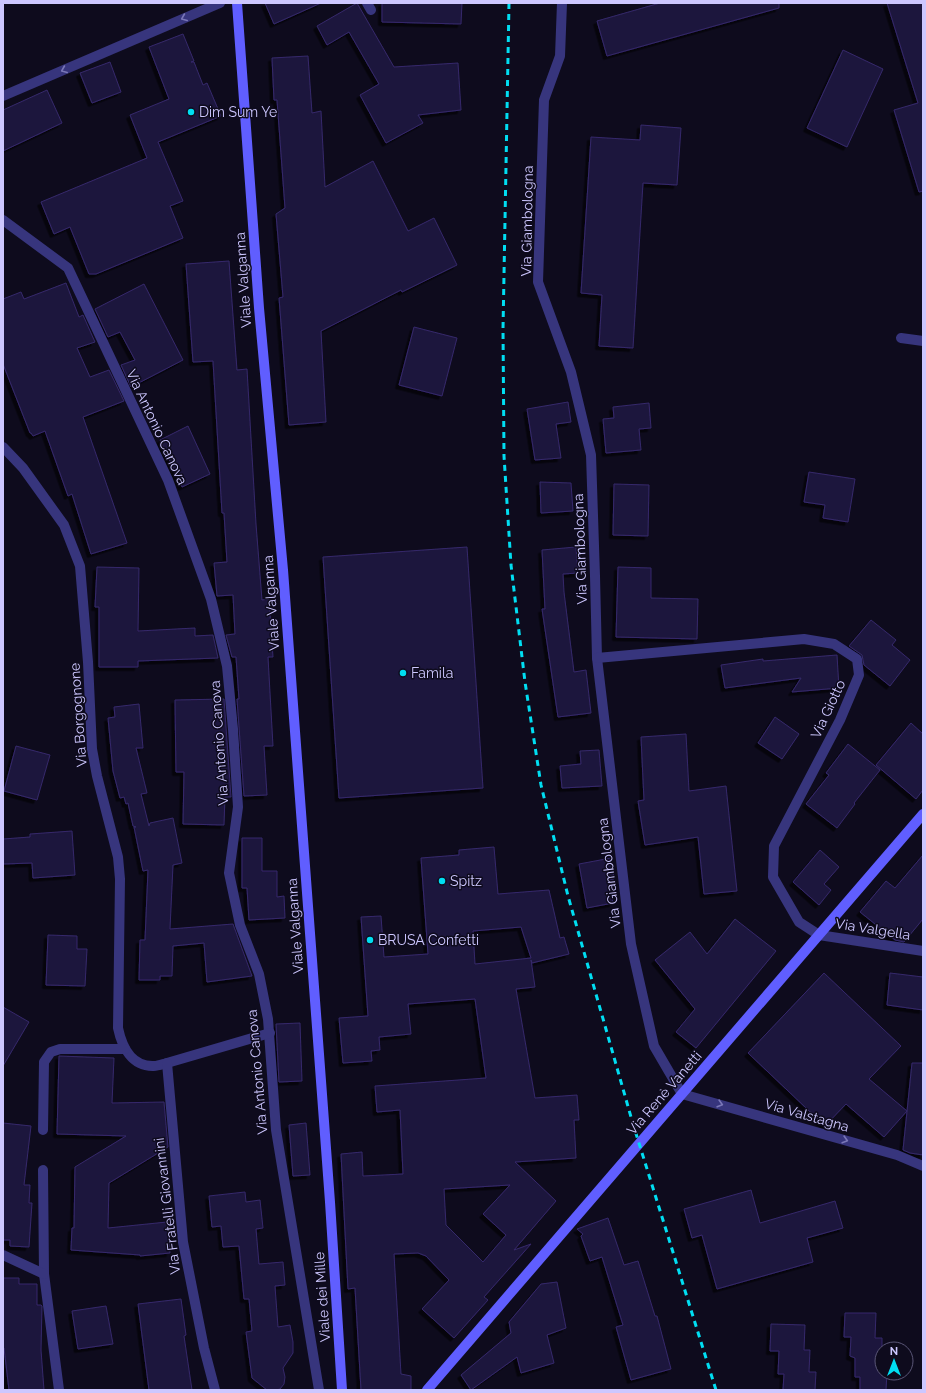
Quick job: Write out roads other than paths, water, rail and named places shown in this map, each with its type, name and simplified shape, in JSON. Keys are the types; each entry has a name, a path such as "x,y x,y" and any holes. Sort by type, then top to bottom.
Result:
{"main road":[{"name":"Viale Valganna","path":"237,3 259,308 282,562 330,1202"},
{"name":"Via Renè Vanetti","path":"427,1390 923,814"},
{"name":"Viale dei Mille","path":"330,1202 342,1390"}],"street":[{"path":"3,96 220,3"},
{"name":"Via Giambologna","path":"562,3 560,56 544,100 538,282 571,372 591,455 597,658 631,944 654,1046 682,1094"},
{"name":"Via Antonio Canova","path":"3,220 68,268 168,480 211,598 227,666 233,729 238,807 229,873 240,925 259,974 270,1033 276,1130 319,1390"},
{"path":"902,338 923,341"},
{"name":"Via Borgognone","path":"3,447 23,468 64,525 80,566 88,662 92,749 97,776 118,856 120,879 118,1028 120,1039 125,1049 137,1062 153,1066 167,1064 270,1033"},
{"name":"Via Giotto","path":"597,658 804,640 834,644 857,659 859,675 840,720 774,846 772,877 799,922 819,935"},
{"name":"Via Valgella","path":"819,935 923,951"},
{"path":"43,1130 44,1062 51,1052 60,1049 125,1049"},
{"name":"Via Fratelli Giovannini","path":"167,1064 183,1242 204,1348 215,1390"},
{"name":"Via Valstagna","path":"682,1094 896,1155 923,1166"},
{"path":"43,1170 44,1274 59,1390"},
{"path":"3,1255 44,1274"}],"railway":[{"path":"509,3 503,329 504,456 511,565 525,682 541,785 568,896 633,1124 716,1390"}],"place":[{"name":"Dim Sum Ye","path":"191,112"},
{"name":"Famila","path":"403,673"},
{"name":"Spitz","path":"442,881"},
{"name":"BRUSA Confetti","path":"370,940"}]}
